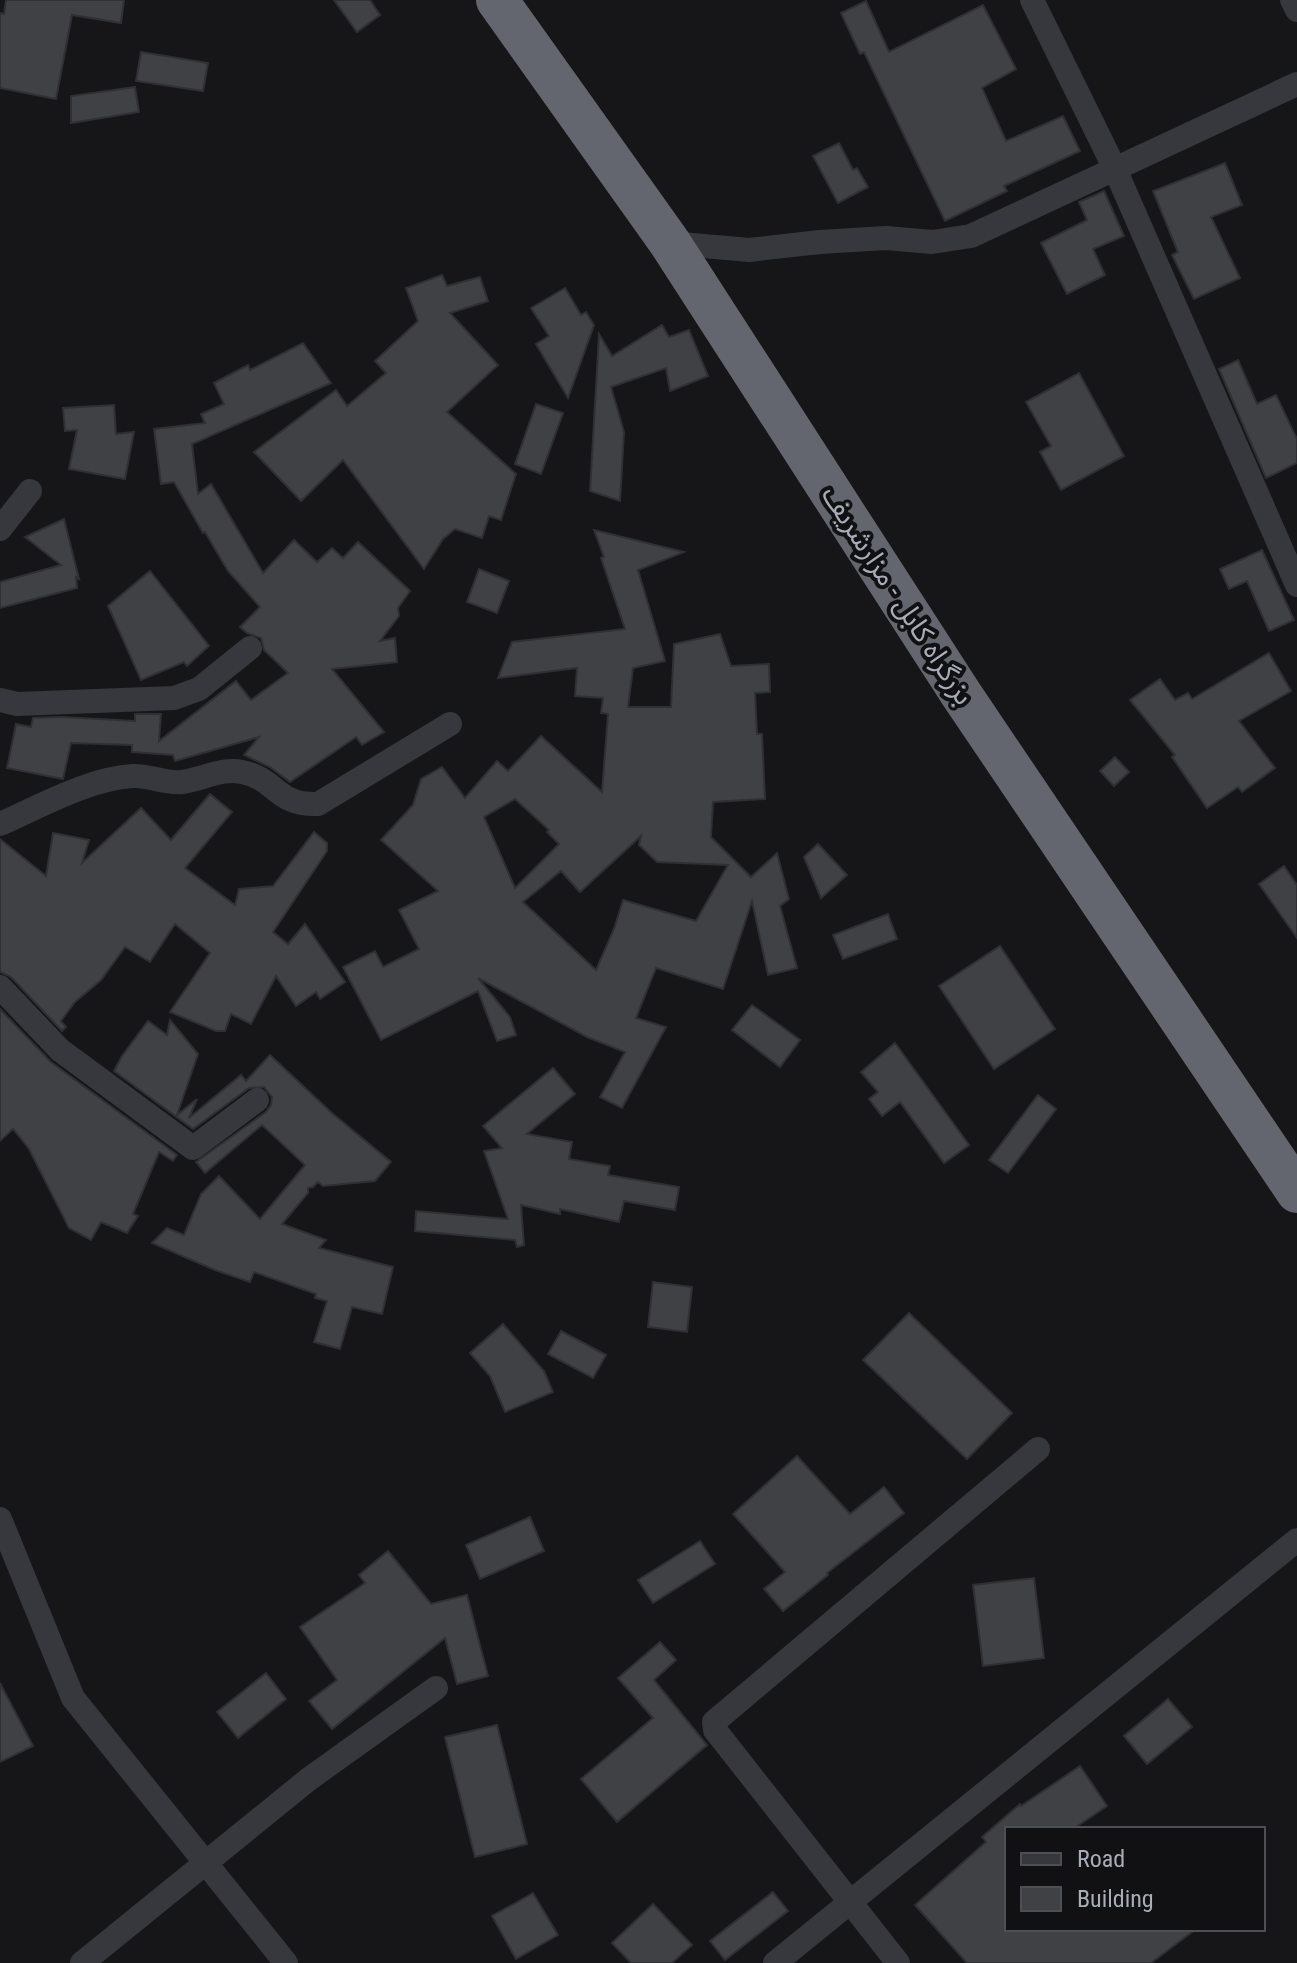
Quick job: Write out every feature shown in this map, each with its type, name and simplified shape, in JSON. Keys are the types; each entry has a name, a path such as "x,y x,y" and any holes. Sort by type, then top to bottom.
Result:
{"highway":[{"name":"بزرگراه کابل - مزارشریف","path":"497,0 670,243 961,694 1297,1192"}],"street":[{"path":"1032,0 1115,169 1297,585"},
{"path":"1292,0 1297,10"},
{"path":"670,243 749,250 886,238 932,242 971,236 1297,84"},
{"path":"0,529 30,491"},
{"path":"0,700 17,704 174,698 199,689 250,648"},
{"path":"0,824 91,785 134,776 182,782 238,770 259,776 287,800 301,805 318,804 450,724"},
{"path":"0,987 60,1050 193,1148 257,1100"},
{"path":"898,1963 715,1730 714,1722 1038,1449"},
{"path":"0,1519 73,1698 286,1963"},
{"path":"775,1963 1297,1540"},
{"path":"82,1963 309,1779 436,1688"}],"building":[{"path":"6,0 124,0 121,23 72,15 56,99 0,88 0,13 4,14"},
{"path":"334,0 370,0 380,15 357,32"},
{"path":"866,1 889,52 983,5 1016,69 982,88 1006,141 1063,116 1080,151 1004,186 1007,191 945,221 864,52 860,54 841,13"},
{"path":"141,52 208,63 203,91 136,81"},
{"path":"135,87 139,112 71,123 71,96"},
{"path":"839,143 853,170 857,168 868,187 838,203 813,156"},
{"path":"1225,163 1242,205 1211,217 1240,278 1194,299 1172,255 1178,252 1153,191"},
{"path":"1104,191 1124,236 1093,249 1105,275 1067,294 1041,243 1087,220 1079,202"},
{"path":"442,275 447,286 480,277 488,301 450,313 498,365 447,412 516,474 501,520 489,516 482,538 455,529 443,539 424,569 343,460 301,501 254,452 336,390 347,406 386,373 375,361 418,321 406,288"},
{"path":"565,288 581,315 586,312 594,325 568,398 536,344 549,336 531,308"},
{"path":"662,325 669,337 689,330 708,376 670,391 666,368 611,387 624,432 620,501 590,491 599,334 612,356"},
{"path":"303,343 331,383 192,444 198,494 211,484 263,573 294,540 317,562 332,548 343,558 358,542 410,591 398,608 399,616 380,641 395,638 397,662 332,669 384,732 362,745 356,737 290,782 270,767 244,755 259,737 175,761 173,755 132,752 132,745 71,743 63,779 7,768 16,724 31,727 33,718 135,721 135,714 161,714 159,741 236,681 251,700 288,673 264,650 261,638 240,627 260,607 228,571 174,482 161,484 154,429 205,423 201,414 224,404 214,383 248,365 250,370"},
{"path":"1238,360 1257,404 1276,395 1297,439 1297,463 1266,478 1219,369"},
{"path":"1079,373 1124,456 1061,490 1040,452 1051,446 1026,402"},
{"path":"536,404 563,413 541,474 515,464"},
{"path":"114,405 116,434 134,432 125,479 69,469 77,430 65,431 63,408"},
{"path":"64,519 79,579 76,577 77,588 0,608 0,582 61,565 25,537"},
{"path":"594,530 684,552 638,570 665,661 633,668 628,707 671,707 674,644 720,634 731,666 769,664 770,692 755,693 757,734 762,734 765,799 713,802 711,837 751,877 777,853 789,899 780,906 797,968 768,975 752,901 723,989 656,968 636,1018 666,1027 622,1108 600,1097 625,1052 587,1037 478,978 510,1017 516,1035 497,1041 478,991 381,1040 343,967 375,951 383,967 419,949 399,910 438,891 381,840 413,805 421,779 442,767 465,798 497,761 508,771 541,736 602,792 608,714 601,713 603,698 575,696 577,668 498,678 512,642 625,629 601,558 604,557","holes":["515,799 549,830 547,832 559,844 515,888 484,817","641,836 639,845 657,862 728,865 696,921 623,900 596,970 523,902 561,871 580,892"]},
{"path":"1262,550 1294,620 1269,631 1247,581 1229,589 1220,569"},
{"path":"479,569 509,581 497,613 467,602"},
{"path":"150,571 209,646 187,666 184,662 141,680 108,606"},
{"path":"1269,653 1291,691 1239,721 1275,768 1242,792 1238,787 1207,808 1172,757 1175,755 1130,700 1160,679 1175,700 1188,693 1192,699"},
{"path":"1115,757 1129,772 1114,786 1100,771"},
{"path":"210,794 232,812 185,868 235,905 239,889 273,886 314,832 327,843 327,851 273,932 288,944 305,924 345,982 320,999 316,992 296,1006 276,976 251,1024 231,1014 225,1031 216,1031 170,1012 210,953 175,924 150,962 125,947 101,980 75,1002 61,1021 66,1027 62,1031 11,977 0,972 0,839 46,876 53,833 89,840 82,863 141,808 171,840"},
{"path":"818,844 847,875 821,898 804,857"},
{"path":"1284,866 1297,885 1297,938 1259,884"},
{"path":"888,914 897,939 843,959 833,935"},
{"path":"1000,946 1055,1029 994,1069 939,986"},
{"path":"752,1005 800,1040 780,1067 732,1030"},
{"path":"0,1009 51,1062 177,1155 173,1161 159,1152 133,1214 138,1216 127,1233 101,1222 91,1240 69,1228 29,1149 13,1129 0,1141"},
{"path":"170,1020 198,1054 177,1115 197,1099 189,1118 241,1075 246,1081 270,1055 333,1114 391,1162 375,1181 323,1186 318,1182 308,1188 308,1193 282,1224 326,1240 319,1248 393,1267 382,1314 352,1307 340,1349 314,1342 327,1301 315,1298 316,1294 254,1272 250,1282 152,1243 167,1228 184,1235 201,1194 219,1176 260,1219 305,1165 262,1125 205,1173 196,1162 266,1112 272,1097 264,1087 249,1088 193,1129 114,1071 148,1021 167,1035"},
{"path":"895,1043 969,1145 944,1163 900,1102 882,1116 869,1099 878,1092 861,1072"},
{"path":"553,1068 575,1094 527,1134 572,1142 569,1159 610,1166 608,1175 679,1187 675,1210 624,1201 619,1222 560,1209 560,1214 521,1205 524,1245 517,1247 515,1240 415,1231 416,1211 508,1219 484,1151 502,1148 483,1126"},
{"path":"1038,1095 1056,1109 1008,1173 989,1160"},
{"path":"653,1282 692,1287 687,1332 648,1327"},
{"path":"909,1313 1012,1413 967,1459 863,1360"},
{"path":"503,1324 544,1371 553,1392 505,1412 490,1376 470,1353"},
{"path":"561,1331 606,1355 593,1378 548,1354"},
{"path":"797,1456 850,1514 884,1487 904,1513 783,1611 764,1589 785,1572 733,1514"},
{"path":"530,1517 544,1551 480,1579 466,1545"},
{"path":"700,1541 715,1564 653,1603 638,1580"},
{"path":"388,1551 431,1604 467,1595 488,1676 457,1684 445,1638 332,1729 309,1701 337,1680 300,1627 365,1583 359,1575"},
{"path":"1034,1578 1044,1658 983,1666 973,1585"},
{"path":"660,1642 676,1660 654,1680 707,1745 617,1822 581,1779 653,1718 618,1678"},
{"path":"266,1673 286,1699 238,1738 217,1712"},
{"path":"0,1683 33,1746 0,1762"},
{"path":"1168,1699 1192,1727 1147,1764 1124,1736"},
{"path":"497,1725 527,1844 475,1857 445,1737"},
{"path":"1080,1766 1107,1806 1076,1827 1005,1827 1005,1931 1193,1931 1151,1963 967,1963 915,1905 986,1842 982,1837"},
{"path":"773,1892 788,1911 725,1960 710,1941"},
{"path":"533,1893 558,1935 516,1959 492,1916"},
{"path":"653,1904 692,1945 672,1963 631,1963 612,1943"}]}
